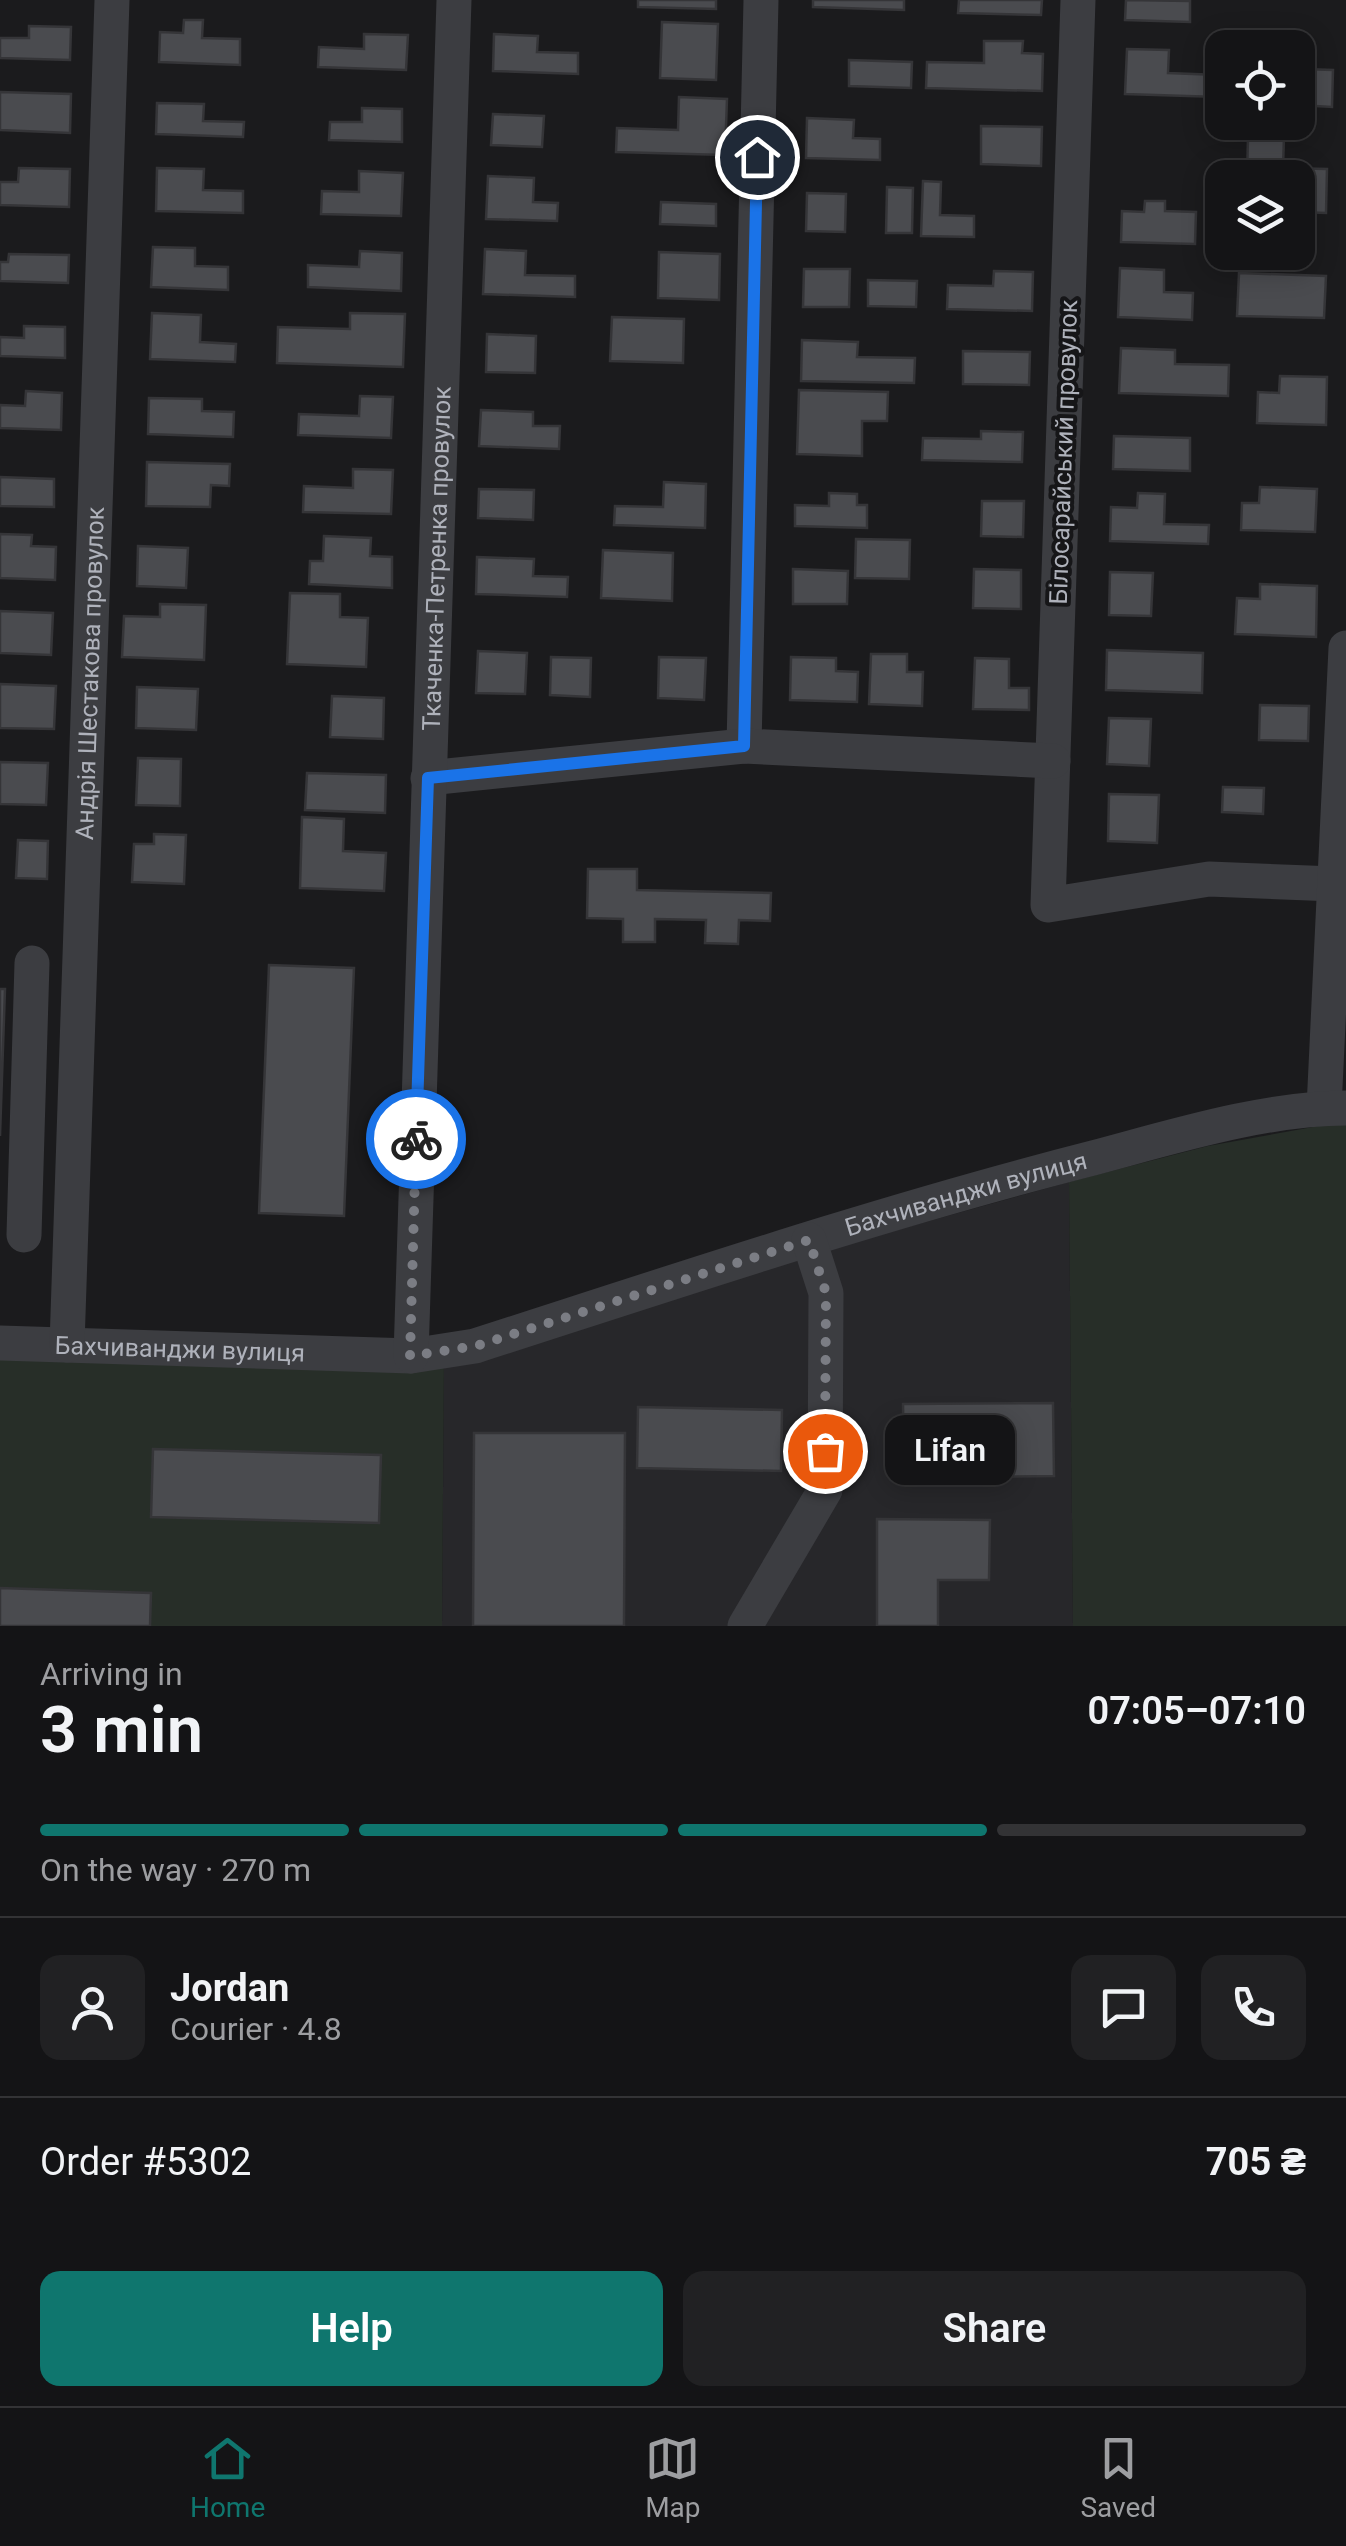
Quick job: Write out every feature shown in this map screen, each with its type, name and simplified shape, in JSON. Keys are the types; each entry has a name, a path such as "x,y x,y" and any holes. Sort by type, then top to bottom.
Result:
{"street":[{"name":"Андрія Шестакова провулок","path":"68,1345 112,0"},
{"name":"Ткаченка-Петренка провулок","path":"410,1356 454,0"},
{"path":"744,746 761,0"},
{"name":"Білосарайський провулок","path":"1078,0 1048,905 1209,879 1335,884"},
{"path":"1335,1108 1335,884 1346,648"},
{"path":"428,778 744,746 1053,761"},
{"path":"24,1234 32,963"},
{"path":"30,1041 78,1042"},
{"name":"Бахчиванджи вулиця","path":"0,1342 410,1356 476,1346 1016,1178 1204,1129 1335,1108"},
{"path":"745,1626 825,1490 826,1293 809,1240"}],"shaded area":[{"path":"1324,1125 1346,1125 1346,1626 1073,1626 1069,1182 1208,1146"},
{"path":"1069,1182 1073,1626 442,1626 444,1356"},
{"path":"444,1356 442,1626 0,1626 0,1359"}],"building":[{"path":"638,0 716,0 716,9 638,7"},
{"path":"813,0 904,0 904,10 813,7"},
{"path":"959,0 1042,0 1041,15 958,13"},
{"path":"1126,0 1190,1 1190,22 1125,20"},
{"path":"184,20 203,20 202,38 240,39 240,65 159,62 160,32 183,33"},
{"path":"662,22 718,24 716,80 660,78"},
{"path":"29,26 71,27 70,60 0,58 0,38 29,38"},
{"path":"364,34 408,35 406,70 318,67 319,47 364,49"},
{"path":"494,34 538,36 537,52 578,53 578,74 493,71"},
{"path":"984,41 1023,41 1022,53 1043,54 1042,91 926,88 927,62 984,63"},
{"path":"1127,49 1169,50 1168,73 1205,74 1205,97 1125,94"},
{"path":"849,60 912,62 911,88 849,86"},
{"path":"1315,69 1333,70 1332,107 1315,106"},
{"path":"0,92 71,94 70,133 0,130"},
{"path":"679,97 727,99 725,155 616,152 617,128 678,130"},
{"path":"157,103 204,104 203,121 244,122 243,137 156,134"},
{"path":"362,108 402,109 402,142 329,140 330,122 362,122"},
{"path":"493,114 544,116 542,147 491,145"},
{"path":"807,118 854,120 853,138 880,139 880,160 806,158"},
{"path":"981,126 1042,127 1041,166 981,164"},
{"path":"1248,140 1284,140 1283,160 1247,160"},
{"path":"19,168 70,169 69,207 0,205 0,182 18,182"},
{"path":"157,168 204,169 203,190 243,191 243,213 156,211"},
{"path":"1315,169 1327,169 1326,213 1315,213"},
{"path":"359,171 403,173 401,216 321,214 322,191 359,192"},
{"path":"488,176 534,178 533,202 558,203 557,221 486,219"},
{"path":"923,181 941,182 940,215 974,216 974,237 921,236"},
{"path":"887,187 913,188 912,233 886,233"},
{"path":"807,193 846,194 845,232 806,231"},
{"path":"1145,201 1165,201 1165,211 1196,212 1195,244 1121,242 1122,211 1144,212"},
{"path":"661,202 716,204 716,226 660,224"},
{"path":"153,247 195,248 195,266 228,267 228,290 151,287"},
{"path":"485,249 526,251 525,275 575,276 575,297 483,294"},
{"path":"360,251 402,253 401,291 308,287 308,265 359,267"},
{"path":"659,252 720,254 719,300 658,298"},
{"path":"9,254 69,255 68,283 0,281 0,262 8,262"},
{"path":"1120,268 1164,270 1164,292 1193,293 1192,320 1118,317"},
{"path":"804,269 850,269 849,307 803,307"},
{"path":"994,271 1033,272 1032,311 947,309 948,285 993,286"},
{"path":"1239,273 1326,276 1324,318 1237,316"},
{"path":"868,280 917,281 916,307 868,306"},
{"path":"152,313 201,315 200,342 236,344 235,362 150,359"},
{"path":"350,313 405,314 403,367 277,363 278,327 350,329"},
{"path":"612,317 684,319 683,363 610,361"},
{"path":"24,326 65,327 65,358 0,356 0,337 24,338"},
{"path":"487,334 536,336 535,373 486,372"},
{"path":"802,340 858,342 857,357 915,358 914,383 801,381"},
{"path":"1121,348 1175,350 1175,364 1229,365 1228,396 1119,393"},
{"path":"963,351 1030,352 1029,385 963,384"},
{"path":"1280,376 1327,377 1326,425 1257,423 1258,392 1279,393"},
{"path":"799,390 888,392 887,421 862,421 862,456 797,454"},
{"path":"26,391 62,393 61,430 0,428 0,405 25,406"},
{"path":"360,396 393,397 391,438 298,435 299,414 359,416"},
{"path":"149,398 202,399 202,411 234,412 233,437 148,434"},
{"path":"481,410 533,412 533,426 560,426 559,449 479,446"},
{"path":"981,431 1023,432 1022,462 922,460 923,438 981,439"},
{"path":"1114,436 1190,438 1190,471 1113,469"},
{"path":"147,462 230,464 229,486 211,485 210,507 146,506"},
{"path":"353,469 393,470 391,514 303,512 304,486 353,488"},
{"path":"0,477 54,479 54,507 0,506"},
{"path":"664,482 706,484 705,528 614,525 615,506 663,507"},
{"path":"1260,487 1317,489 1315,532 1241,530 1242,503 1259,503"},
{"path":"479,489 534,490 533,520 478,518"},
{"path":"829,493 857,494 857,505 867,505 867,528 795,526 795,505 829,506"},
{"path":"1138,493 1165,494 1164,524 1209,525 1208,544 1110,541 1111,507 1137,508"},
{"path":"982,501 1024,501 1023,537 981,536"},
{"path":"0,534 32,535 31,546 56,547 55,580 0,578"},
{"path":"324,536 371,538 370,556 392,557 392,588 309,584 310,561 323,561"},
{"path":"856,539 910,540 909,579 855,578"},
{"path":"138,546 188,548 186,588 137,586"},
{"path":"603,550 673,553 672,601 601,598"},
{"path":"477,557 534,559 533,576 568,577 567,597 476,594"},
{"path":"793,569 848,571 847,604 793,604"},
{"path":"974,569 1021,570 1021,609 973,608"},
{"path":"1110,572 1153,573 1151,616 1109,615"},
{"path":"1260,584 1317,586 1316,637 1235,634 1237,598 1260,599"},
{"path":"290,593 340,594 340,617 368,618 366,667 287,664"},
{"path":"160,604 206,605 204,660 122,657 124,616 160,617"},
{"path":"0,611 53,613 51,655 0,653"},
{"path":"1107,650 1203,653 1202,693 1106,690"},
{"path":"478,651 527,653 525,694 476,693"},
{"path":"871,654 907,654 907,672 923,672 922,706 869,704"},
{"path":"551,657 591,658 590,697 550,695"},
{"path":"659,657 706,658 704,700 658,698"},
{"path":"791,657 836,658 836,671 858,672 857,702 790,700"},
{"path":"975,658 1009,659 1009,688 1029,688 1029,710 973,709"},
{"path":"0,684 56,686 54,729 0,728"},
{"path":"137,687 198,689 196,730 136,728"},
{"path":"332,696 384,698 383,739 330,737"},
{"path":"1260,705 1309,706 1308,741 1259,740"},
{"path":"1109,718 1151,719 1149,766 1107,764"},
{"path":"138,758 181,759 180,806 136,805"},
{"path":"0,762 48,763 46,805 0,804"},
{"path":"307,773 386,775 385,813 305,810"},
{"path":"1223,787 1264,788 1263,814 1222,812"},
{"path":"1109,794 1159,795 1157,843 1108,841"},
{"path":"302,817 344,819 343,851 386,853 384,891 300,888"},
{"path":"154,834 186,835 184,884 132,882 134,844 154,844"},
{"path":"18,840 48,841 47,879 16,878"},
{"path":"588,869 637,869 637,890 771,893 770,921 739,920 738,944 705,943 706,920 655,919 655,942 623,942 623,919 587,918"},
{"path":"269,965 354,968 344,1216 259,1213"},
{"path":"0,989 5,989 0,1136"},
{"path":"1053,1403 1054,1476 904,1478 903,1404"},
{"path":"638,1407 782,1410 781,1471 637,1468"},
{"path":"474,1433 625,1433 624,1626 473,1626"},
{"path":"153,1449 381,1455 379,1523 151,1517"},
{"path":"877,1519 990,1520 989,1580 938,1580 938,1626 877,1626"},
{"path":"0,1588 151,1593 150,1626 0,1626"}],"way so far":[{"path":"416,1139 410,1356 476,1346 809,1240 826,1293 825,1451"}],"place":[{"name":"Lifan","path":"825,1451"}],"route":[{"path":"416,1139 428,778 744,746 757,157"}]}
